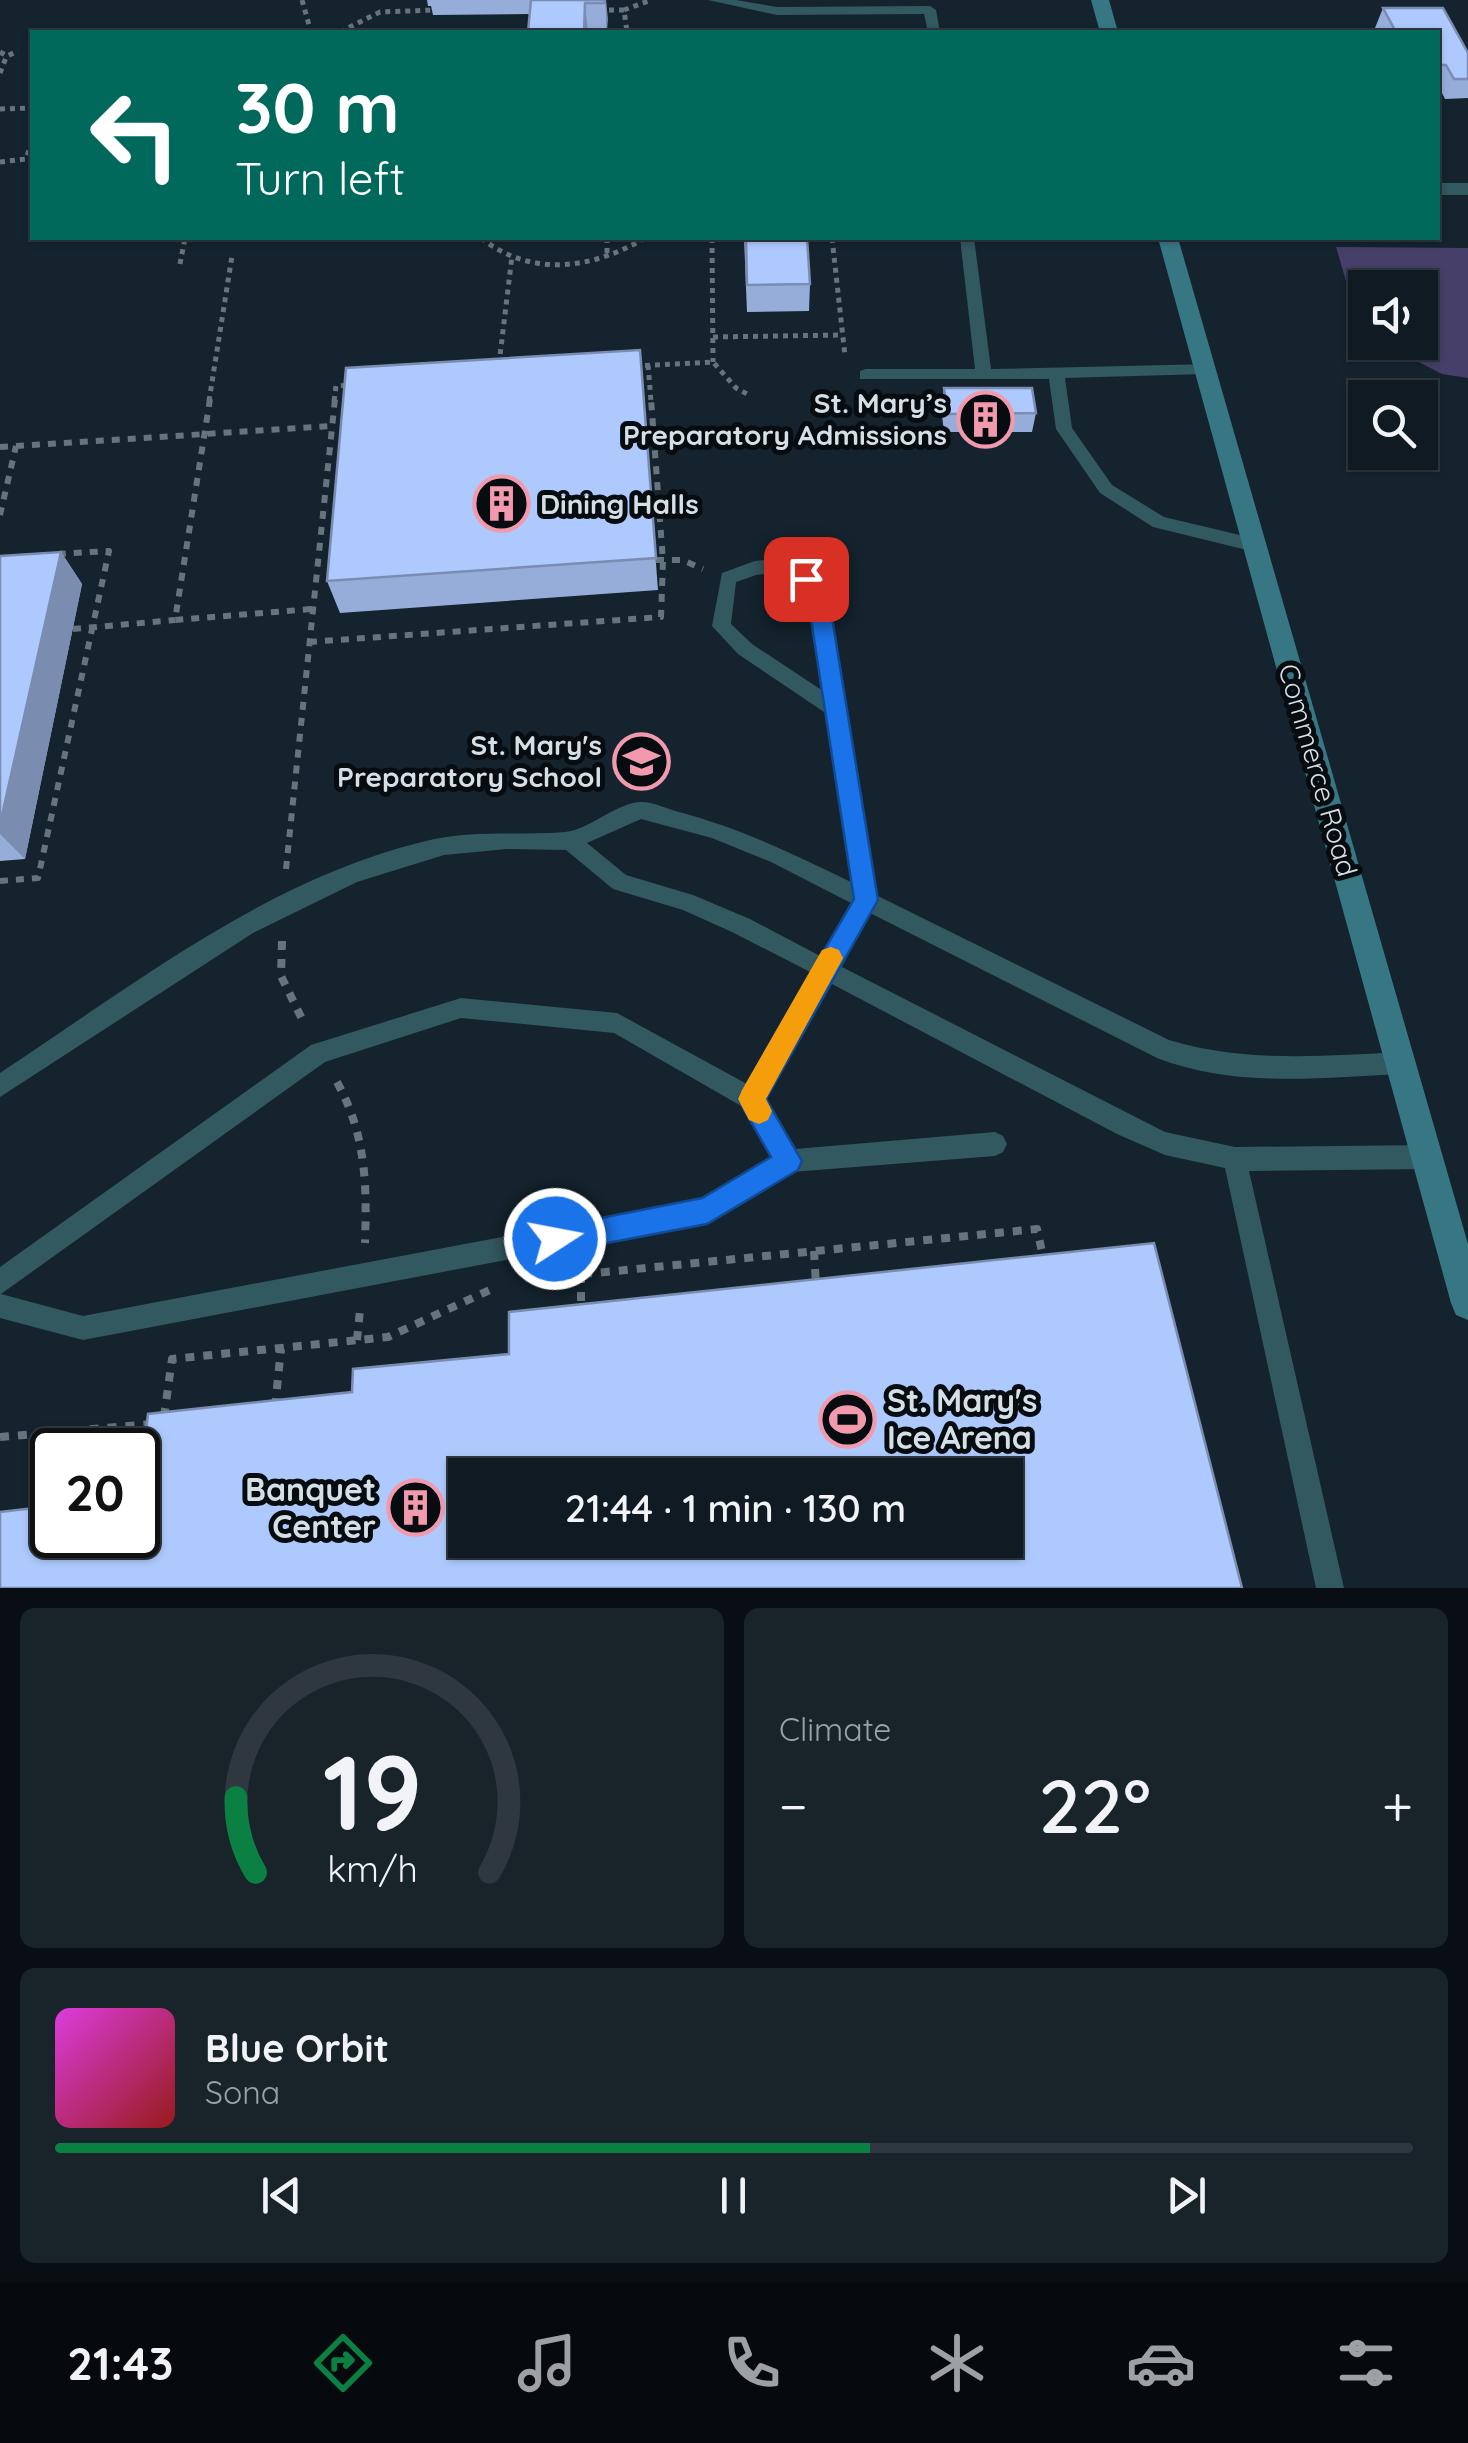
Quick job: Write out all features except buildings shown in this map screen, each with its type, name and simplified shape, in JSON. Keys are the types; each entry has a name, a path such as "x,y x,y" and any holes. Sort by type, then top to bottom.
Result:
{"main road":[{"path":"1100,0 1108,30"},
{"name":"Commerce Road","path":"1169,240 1468,1303"}],"street":[{"path":"1440,189 1468,189"}],"lane":[{"path":"714,0 777,11 930,10 934,30"},
{"path":"967,240 984,375"},
{"path":"866,375 1205,368"},
{"path":"1056,374 1064,428 1106,489 1159,522 1255,545"},
{"path":"751,1099 866,900 836,710 818,599 806,579 784,565 755,568 728,578 722,626 745,649 836,710"},
{"path":"0,1086 282,907 341,880 419,852 468,843 570,840 640,810 743,840 1197,1062 1232,1068 1401,1063"},
{"path":"570,840 620,882 715,914 1124,1126 1164,1143 1235,1159 1428,1157"},
{"path":"0,1282 319,1053 461,1008 617,1024 751,1099 789,1161"},
{"path":"0,1306 83,1328 707,1210 789,1161 995,1144"},
{"path":"1235,1159 1330,1588"}],"path":[{"path":"302,0 310,30"},
{"path":"586,10 624,10 650,0"},
{"path":"344,30 380,12 434,10"},
{"path":"624,10 627,30"},
{"path":"0,52 7,55 18,51"},
{"path":"0,73 7,55"},
{"path":"0,109 30,108"},
{"path":"0,162 26,159 30,147"},
{"path":"180,264 185,240"},
{"path":"484,240 512,256 562,266 607,258 641,240"},
{"path":"607,240 607,258"},
{"path":"712,240 714,362 736,388 749,395"},
{"path":"832,240 845,362 866,375"},
{"path":"175,620 232,256"},
{"path":"498,373 512,256"},
{"path":"713,336 844,335"},
{"path":"629,366 714,362"},
{"path":"309,642 661,617 648,365"},
{"path":"356,1340 365,1274 367,1158 355,1112 319,1053 281,976 282,907 336,386 372,383"},
{"path":"0,447 332,426"},
{"path":"0,515 16,446"},
{"path":"326,482 338,481"},
{"path":"320,532 334,530"},
{"path":"0,881 38,878 109,551 54,554"},
{"path":"660,561 682,560 728,578"},
{"path":"73,629 312,609"},
{"path":"545,1278 1038,1229 1045,1267"},
{"path":"814,1251 817,1291"},
{"path":"581,1274 581,1316"},
{"path":"0,1438 163,1424 172,1359 388,1337 509,1282"},
{"path":"275,1410 281,1348"}],"shaded area":[{"path":"1336,247 1468,248 1468,378 1442,374 1415,360 1438,360 1438,270 1348,270 1348,288"}],"slow traffic":[{"path":"759,1111 751,1099 831,958"}],"place":[{"name":"St. Mary’s Preparatory Admissions","path":"986,419"},
{"name":"Dining Halls","path":"501,504"},
{"name":"St. Mary's Preparatory School","path":"641,761"},
{"name":"St. Mary's Ice Arena","path":"848,1419"},
{"name":"Banquet Center","path":"415,1508"}],"route":[{"path":"555,1239 707,1210 789,1161 751,1099 866,900 818,599 806,579"}]}
